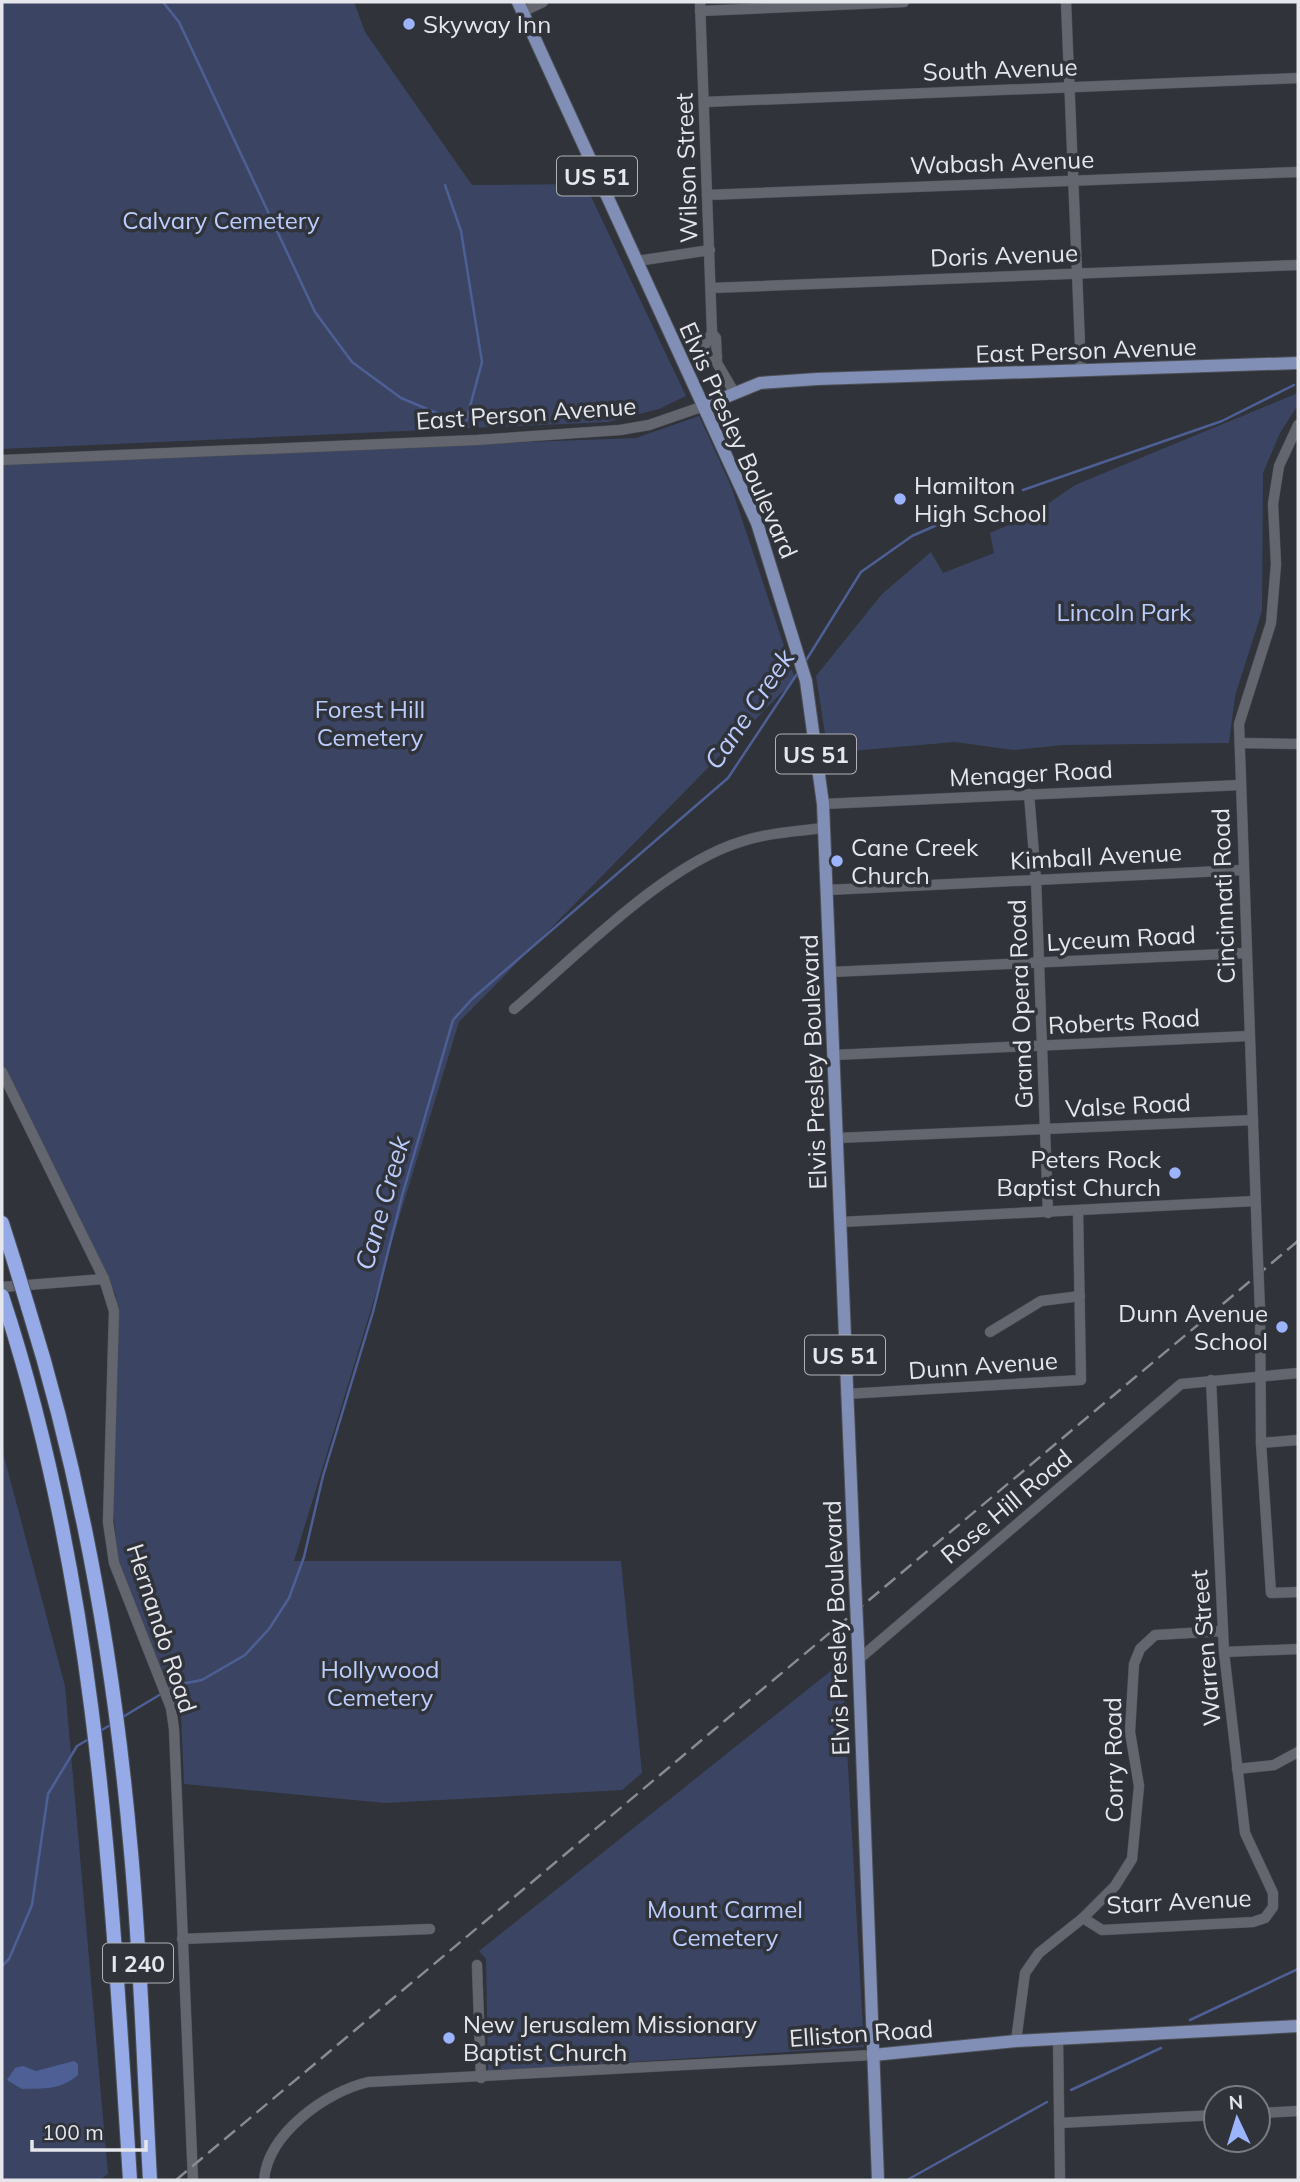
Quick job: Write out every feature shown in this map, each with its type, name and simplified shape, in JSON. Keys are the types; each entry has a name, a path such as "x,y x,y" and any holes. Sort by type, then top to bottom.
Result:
{"highway":[{"name":"I 240","path":"2,1223 28,1307 72,1473 100,1615 131,1853 150,2180"},
{"name":"I 240","path":"4,1303 58,1508 94,1713 110,1858 130,2180"}],"main road":[{"name":"Elvis Presley Boulevard","path":"520,7 757,523 806,681 823,804 878,2180"},
{"name":"East Person Avenue","path":"704,406 760,383 1298,363"},
{"name":"Elliston Road","path":"873,2055 1016,2041 1298,2026"}],"street":[{"path":"520,7 543,2"},
{"path":"700,6 904,2"},
{"path":"1066,2 1081,370"},
{"name":"Wilson Street","path":"700,6 712,333 700,354 706,361 717,356"},
{"name":"South Avenue","path":"704,102 1298,78"},
{"name":"Wabash Avenue","path":"707,195 1298,172"},
{"path":"637,261 710,250"},
{"name":"Doris Avenue","path":"711,288 1298,265"},
{"name":"Wilson Street","path":"712,333 716,338 717,363 734,392"},
{"name":"East Person Avenue","path":"2,460 620,430 649,425 704,406"},
{"name":"Cincinnati Road","path":"1298,425 1279,466 1273,504 1274,608 1240,724 1242,870 1260,1310 1261,1443 1272,1593 1298,1591"},
{"path":"1240,743 1298,744"},
{"name":"Menager Road","path":"823,804 1240,785"},
{"name":"Grand Opera Road","path":"1029,794 1036,879 1048,1213"},
{"path":"514,1009 663,883 700,859 760,837 824,828"},
{"name":"Kimball Avenue","path":"827,890 1242,870"},
{"name":"Lyceum Road","path":"831,972 1246,953"},
{"name":"Roberts Road","path":"834,1055 1249,1036"},
{"name":"Hernando Road","path":"2,1072 104,1279 114,1311 108,1522 114,1563 171,1708 193,2180"},
{"name":"Valse Road","path":"837,1138 1253,1121"},
{"path":"841,1222 1255,1201"},
{"path":"990,1332 1041,1301 1080,1296 1078,1211"},
{"path":"2,1287 104,1279"},
{"name":"Dunn Avenue","path":"846,1394 1081,1380 1080,1296"},
{"path":"1211,1380 1298,1373"},
{"name":"Rose Hill Road","path":"859,1659 1181,1384 1211,1380"},
{"name":"Warren Street","path":"1211,1380 1224,1653 1237,1769 1245,1833 1273,1893 1273,1907"},
{"path":"1261,1443 1298,1440"},
{"name":"Corry Road","path":"1016,2041 1025,1973 1039,1953 1083,1918 1115,1886 1132,1859 1139,1786 1130,1732 1134,1664 1140,1649 1155,1635 1223,1631"},
{"path":"1224,1653 1298,1649"},
{"path":"1237,1769 1274,1765 1298,1752"},
{"name":"Starr Avenue","path":"1083,1918 1102,1930 1253,1922 1265,1918 1273,1907"},
{"path":"182,1939 430,1930"},
{"path":"477,1965 481,2078"},
{"path":"1058,2040 1060,2180"},
{"name":"Elliston Road","path":"264,2180 265,2166 281,2142 314,2105 343,2088 368,2082 873,2055"},
{"path":"1272,2112 1298,2111"},
{"path":"1059,2123 1202,2116"}],"green space":[{"name":"Calvary Cemetery","path":"2,2 354,2 365,32 472,185 585,184 686,396 659,409 608,422 2,449"},
{"name":"Lincoln Park","path":"1298,393 1298,405 1280,433 1263,473 1262,611 1235,696 1229,743 1063,745 1013,750 955,742 828,753 816,676 882,594 931,552 943,573 994,553 990,533 1033,514 1075,485"},
{"name":"Forest Hill Cemetery","path":"699,416 731,486 795,679 459,1022 294,1561 621,1561 642,1773 622,1790 385,1803 184,1784 181,1716 118,1562 113,1508 116,1296 2,1065 2,462 636,438"},
{"path":"2,1449 65,1686 108,2174 100,2180 2,2180"},
{"name":"Mount Carmel Cemetery","path":"842,1662 864,2047 488,2071 486,1959 479,1951"}],"water":[{"path":"74,2061 78,2064 78,2075 57,2086 22,2089 7,2080 15,2068 23,2066 36,2071"}],"waterway":[{"path":"163,2 179,22 315,312 352,362 401,398 465,425 482,362 461,231 445,185"},
{"name":"Cane Creek","path":"1023,490 1222,421 1294,385"},
{"name":"Cane Creek","path":"805,662 861,572 912,536 946,521"},
{"name":"Cane Creek","path":"121,1718 176,1685 202,1680 245,1655 269,1629 289,1598 304,1557 323,1476 373,1312 402,1196 453,1020 472,999 728,778 799,671"},
{"name":"Cane Creek","path":"100,1731 112,1724"},
{"name":"Cane Creek","path":"2,1966 9,1959 32,1905 48,1794 77,1746 89,1739"},
{"path":"1190,2020 1298,1969"},
{"path":"1071,2090 1161,2048"},
{"path":"907,2180 1047,2102"}],"railway":[{"path":"176,2180 1298,1241"}],"place":[{"name":"Skyway Inn","path":"409,24"},
{"name":"Hamilton High School","path":"900,499"},
{"name":"Cane Creek Church","path":"837,861"},
{"name":"Peters Rock Baptist Church","path":"1175,1173"},
{"name":"Dunn Avenue School","path":"1282,1327"},
{"name":"New Jerusalem Missionary Baptist Church","path":"449,2038"}],"park label":[{"name":"Hollywood Cemetery","path":"380,1683"}]}
